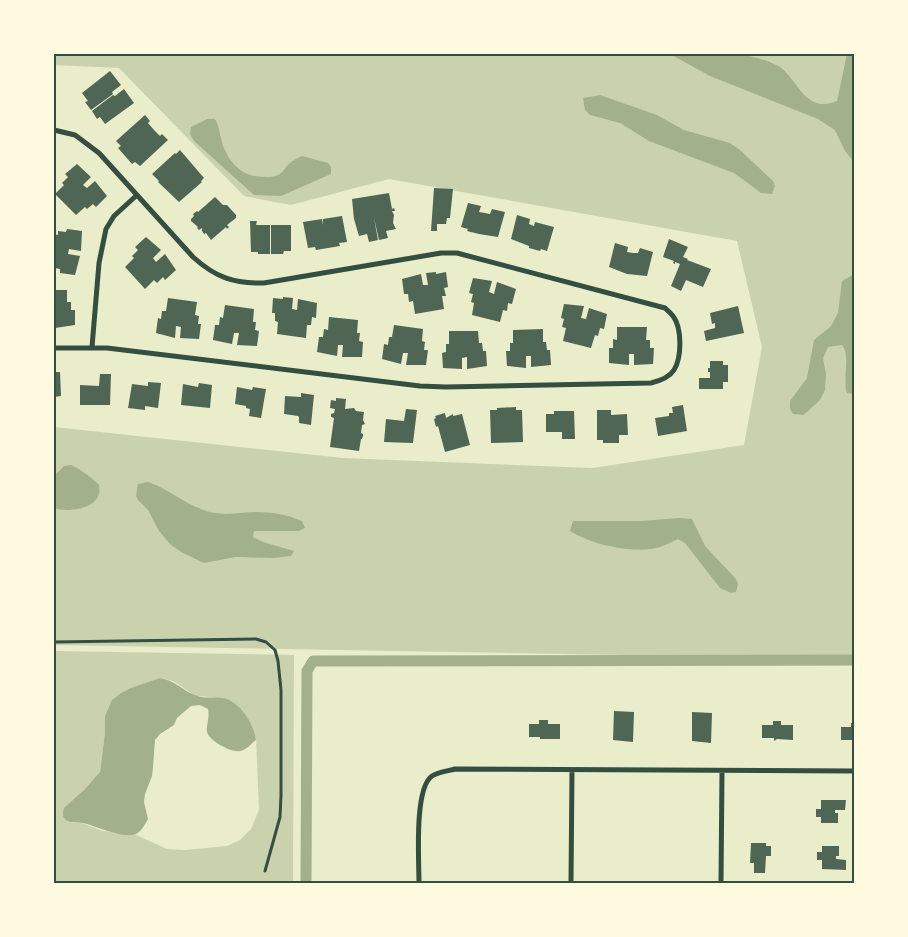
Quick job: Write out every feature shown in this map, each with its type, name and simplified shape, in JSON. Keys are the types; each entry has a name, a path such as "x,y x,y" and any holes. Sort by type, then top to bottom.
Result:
{"street":[{"path":"54,130 75,135 88,143 193,257 208,270 221,277 250,284 264,284 441,253 464,254 664,308 674,316 678,329 679,358 674,371 664,379 650,383 446,387 352,378 92,347 54,348"},
{"path":"92,347 98,263 106,229 114,216 137,196"},
{"path":"419,883 420,803 424,786 432,776 455,769 854,771"},
{"path":"571,883 572,770"},
{"path":"721,883 722,771"}],"lane":[{"path":"54,642 256,639 266,642 275,650 281,690 281,795 280,817 265,871"}],"shaded area":[{"path":"54,54 854,54 854,659 54,645 54,427 343,458 592,468 744,445 762,347 737,241 389,179 291,205 244,196 119,68 54,65"},
{"path":"670,54 733,54 758,58 779,66 810,100 826,104 837,101 847,54 854,54 854,162 845,151 835,130 818,119 710,76"},
{"path":"600,95 657,115 684,130 730,143 773,181 775,186 772,194 761,193 734,173 649,141 620,123 590,115 585,110 583,98"},
{"path":"207,119 215,119 225,151 233,163 243,172 255,176 276,176 292,161 302,156 328,163 331,167 331,174 281,196 254,195 194,141 190,134 191,127"},
{"path":"854,274 854,394 847,393 846,388 845,349 842,345 828,347 823,358 826,374 825,390 820,400 803,415 793,414 790,409 790,401 807,378 814,340 831,326 838,313 842,281"},
{"path":"71,465 99,485 99,493 91,504 84,507 68,510 54,508 54,476 64,466"},
{"path":"148,482 206,511 220,514 275,513 302,521 305,528 299,531 254,531 253,537 263,542 294,551 291,556 274,558 235,557 204,563 171,545 159,531 148,510 136,496 138,484"},
{"path":"679,518 692,519 705,546 736,579 738,584 736,592 731,593 720,588 685,543 678,539 659,547 624,549 600,544 570,531 573,521 641,521"},
{"path":"54,651 294,655 293,883 54,883","holes":["160,678 173,681 196,696 213,697 256,737 259,810 251,829 240,840 227,846 185,850 167,849 134,834 103,831 81,823 71,823 83,791 100,772 105,733 105,716 121,693"]},
{"path":"160,678 190,693 199,696 221,698 234,703 247,717 253,728 256,740 240,751 221,746 207,732 208,709 200,705 191,706 177,718 174,725 160,734 155,740 152,776 144,802 148,819 140,831 136,834 124,835 83,823 67,821 63,815 64,808 100,772 105,733 105,716 112,700 131,688"}],"building":[{"path":"110,71 121,85 112,92 113,94 91,110 85,102 88,101 82,93"},
{"path":"124,89 134,103 105,124 100,117 97,119 92,111"},
{"path":"145,115 150,121 148,123 154,130 168,140 140,166 135,162 132,164 118,148 121,146 116,141"},
{"path":"180,150 204,178 202,182 179,202 152,174"},
{"path":"77,164 91,177 83,185 87,188 95,181 107,196 96,207 93,204 87,209 85,207 76,215 55,194 64,185 62,183 68,177 65,174"},
{"path":"434,188 453,189 450,218 447,218 446,224 437,224 437,231 431,231"},
{"path":"389,193 392,209 394,208 395,211 392,211 394,215 393,223 396,229 386,231 388,238 379,240 374,218 378,240 369,242 367,234 359,236 354,219 352,199"},
{"path":"215,197 223,205 227,205 236,215 236,218 227,225 229,227 227,229 226,227 211,240 206,233 204,234 202,228 199,230 197,228 191,219 194,216 193,214"},
{"path":"468,203 481,206 479,212 490,214 492,209 505,212 498,237 467,231 468,229 461,227"},
{"path":"517,215 530,219 529,224 534,226 535,222 554,227 547,251 529,248 529,246 511,239"},
{"path":"342,216 347,242 339,243 340,246 316,250 315,247 308,248 303,222 322,219 323,225 323,219"},
{"path":"250,221 257,221 256,225 270,225 270,254 251,252"},
{"path":"271,225 291,225 291,251 284,251 283,254 271,254"},
{"path":"67,229 82,231 81,251 69,249 68,254 80,256 75,275 60,273 60,269 54,268 54,234 58,235 58,231 66,232"},
{"path":"146,237 161,250 153,258 156,262 165,254 176,270 165,280 163,277 157,283 154,280 145,289 125,267 134,258 132,256 138,250 135,247"},
{"path":"669,239 688,247 683,257 687,260 711,269 703,287 686,280 681,291 671,286 680,264 675,262 675,264 673,263 674,261 663,257"},
{"path":"615,243 628,247 627,252 638,253 640,248 653,252 647,276 627,274 609,267"},
{"path":"436,272 436,274 446,272 448,287 444,288 446,296 442,296 444,309 415,314 413,301 409,302 408,294 404,294 402,279 421,274 423,285 428,285 426,273"},
{"path":"473,278 492,281 489,292 494,294 497,282 516,289 512,304 508,303 507,311 503,310 500,322 472,315 474,303 471,302 473,294 469,293"},
{"path":"54,290 67,290 67,302 71,302 71,310 75,310 75,325 55,328"},
{"path":"283,297 293,298 292,309 297,310 298,299 317,303 316,318 312,317 311,325 307,325 306,338 277,334 278,322 275,321 275,313 272,313 273,298 283,299"},
{"path":"168,298 197,302 195,315 199,316 198,324 201,324 199,339 180,338 181,327 176,326 175,338 156,333 158,318 161,319 162,311 166,311"},
{"path":"564,304 584,306 581,318 586,319 589,308 607,314 604,329 600,328 598,336 595,335 591,348 563,341 566,328 562,327 564,319 561,318"},
{"path":"225,305 254,309 253,322 256,322 255,330 259,331 257,346 237,345 239,333 234,333 232,344 213,340 215,325 219,325 220,317 223,318"},
{"path":"738,306 744,333 706,341 704,331 715,328 715,323 712,324 710,313"},
{"path":"329,317 358,320 357,333 360,333 359,341 363,342 362,357 342,357 343,345 338,345 337,356 317,352 319,337 323,337 324,329 328,330"},
{"path":"394,325 423,329 422,341 425,342 424,350 428,350 426,365 406,365 408,353 403,353 401,364 382,359 384,344 388,345 389,337 392,337"},
{"path":"617,327 647,327 646,340 650,340 650,348 654,348 653,364 634,365 634,354 629,354 629,365 609,363 609,348 613,348 613,339 617,340"},
{"path":"543,329 543,342 546,342 547,350 550,350 551,365 531,367 531,356 526,356 526,368 507,366 506,351 510,351 510,343 513,343 513,330"},
{"path":"449,331 478,331 479,343 482,343 483,351 486,351 487,366 467,369 467,357 462,358 462,369 443,368 442,353 446,352 446,344 449,344"},
{"path":"710,361 723,361 723,365 728,365 728,382 723,382 723,389 699,389 699,378 710,378 708,368 710,368"},
{"path":"54,372 60,372 61,396 54,397"},
{"path":"100,374 111,374 110,405 80,405 80,385 99,386"},
{"path":"148,382 161,383 158,408 145,406 145,410 128,408 132,384 148,386"},
{"path":"199,383 212,385 210,408 181,405 183,384 198,387"},
{"path":"237,387 252,390 253,387 266,389 261,418 249,416 250,409 246,408 246,406 235,404"},
{"path":"301,393 314,395 311,425 299,423 298,416 284,414 285,396 301,397"},
{"path":"336,398 346,399 345,409 354,408 356,411 364,412 363,420 365,424 362,425 361,433 363,436 359,451 330,447 334,418 331,417 331,414 334,413 335,409 330,408 331,400 336,401"},
{"path":"683,405 687,431 658,436 655,418 669,416 669,413 673,413 672,407"},
{"path":"516,407 516,410 522,410 523,442 491,443 490,410"},
{"path":"406,409 417,410 413,443 384,442 386,419 404,421"},
{"path":"597,410 611,410 611,415 627,414 628,435 619,435 619,443 603,443 603,440 597,440"},
{"path":"554,411 574,411 575,439 562,439 562,432 546,432 546,414 554,414"},
{"path":"445,413 446,418 453,414 453,416 462,414 470,445 445,452 438,426 436,427 434,419 436,418 435,416"},
{"path":"614,711 634,712 633,742 613,740"},
{"path":"692,712 712,713 711,743 692,741"},
{"path":"539,720 548,720 548,724 560,724 560,739 529,737 529,724 539,724"},
{"path":"773,721 781,721 781,725 793,725 793,740 777,739 774,741 774,738 762,738 762,725 773,725"},
{"path":"851,723 854,723 854,742 852,740 841,740 841,727 851,727"},
{"path":"821,800 846,800 845,810 835,810 835,813 838,813 838,823 821,823 821,817 816,817 816,809 821,809"},
{"path":"751,843 766,843 766,846 771,846 771,856 766,856 765,873 754,873 754,863 750,863"},
{"path":"822,846 839,846 839,856 836,856 836,859 846,860 846,870 822,869 822,860 817,860 817,852 822,852"}],"waterway":[{"path":"306,883 307,671 313,661 854,660"}]}
